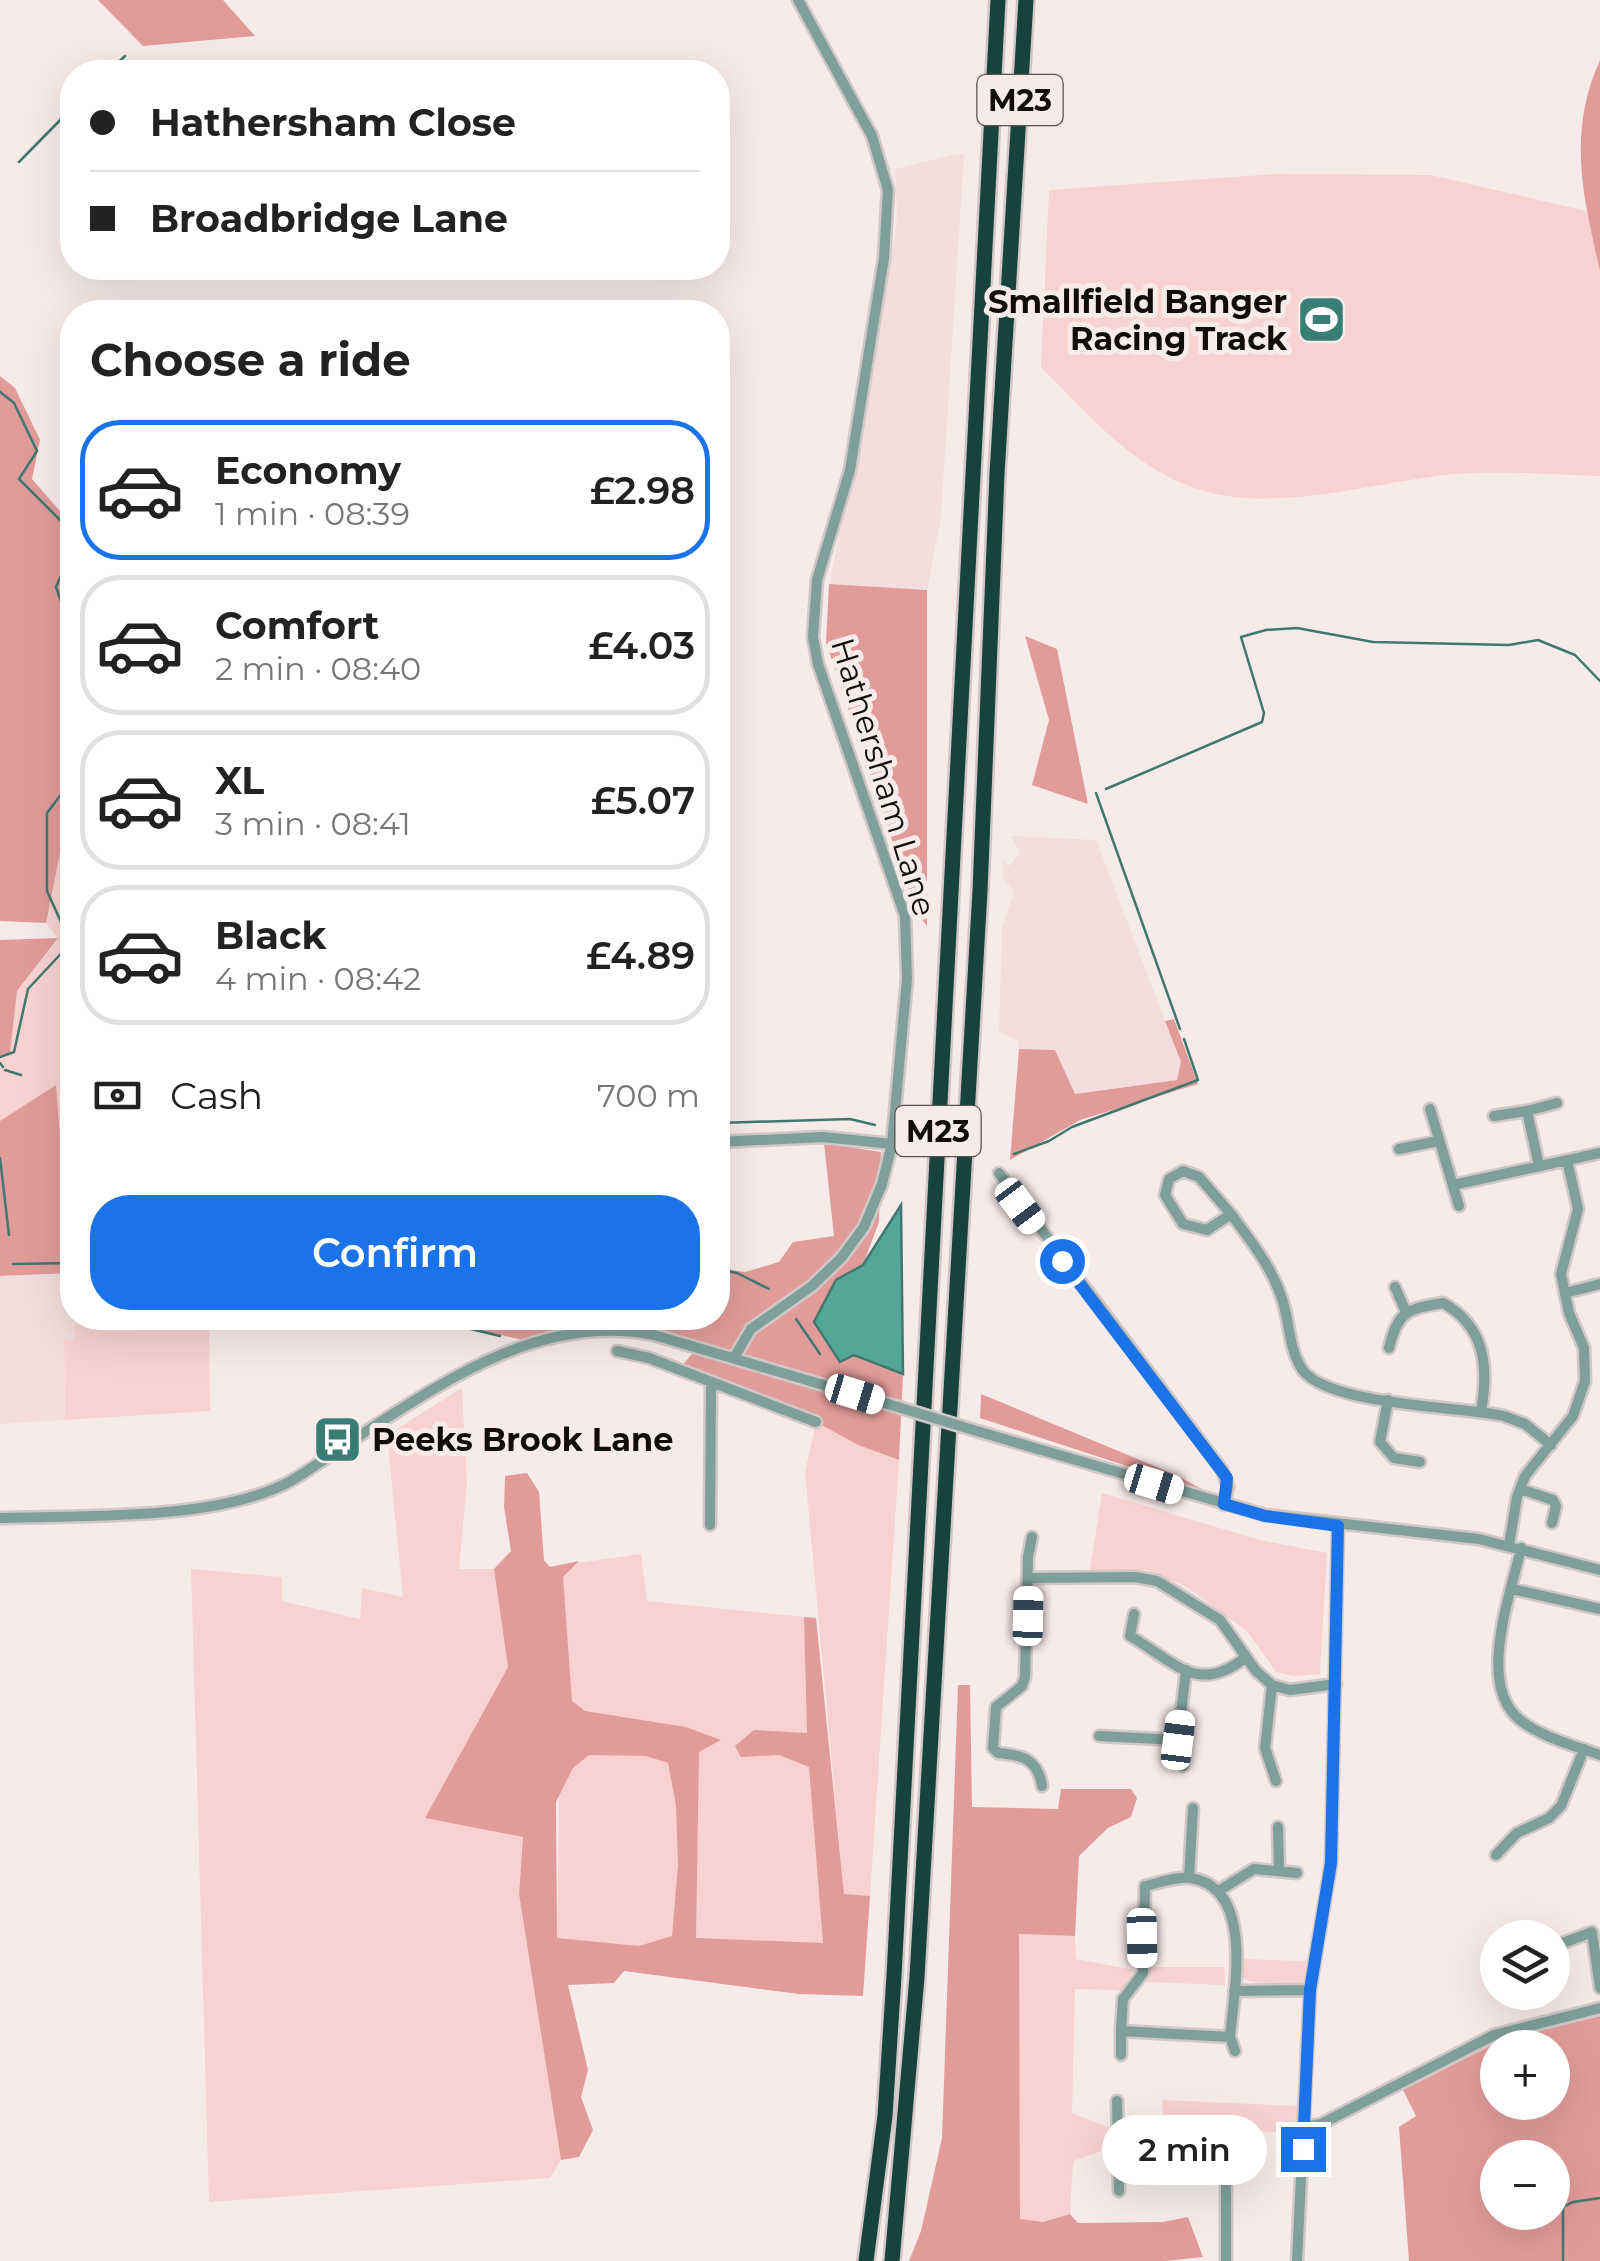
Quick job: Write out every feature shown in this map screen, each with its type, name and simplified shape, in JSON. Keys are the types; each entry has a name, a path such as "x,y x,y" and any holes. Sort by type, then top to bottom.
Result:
{"highway":[{"name":"M23","path":"866,2261 886,2116 998,0"},
{"name":"M23","path":"892,2261 917,1978 980,891 996,474 1026,0"}],"street":[{"name":"Hathersham Lane","path":"735,1356 750,1329 812,1286 841,1258 864,1227 882,1184 892,1144 907,979 904,916 818,664 813,636 816,580 853,453 884,258 888,190 872,136 798,0"},
{"path":"1494,1116 1557,1103"},
{"path":"1430,1110 1459,1206"},
{"path":"1527,1110 1539,1166"},
{"path":"730,1142 823,1138 892,1144"},
{"path":"1399,1149 1438,1140"},
{"path":"1453,1185 1600,1152"},
{"path":"1509,1545 1520,1489 1573,1416 1586,1381 1584,1348 1560,1274 1578,1210 1567,1160"},
{"path":"1230,1214 1207,1230 1191,1229 1168,1202 1165,1186 1175,1174 1192,1172 1230,1214 1262,1256 1283,1300 1288,1336 1301,1370 1327,1388 1480,1411 1525,1424 1551,1444"},
{"path":"1000,1174 1222,1470 1228,1486 1224,1504"},
{"path":"1565,1293 1600,1284"},
{"path":"1396,1287 1406,1312"},
{"path":"1389,1348 1395,1324 1406,1312 1444,1303 1463,1314 1477,1334 1483,1356 1486,1384 1480,1411"},
{"path":"0,1518 196,1510 283,1485 431,1390 529,1341 585,1330"},
{"path":"631,1330 735,1356 1265,1516 1509,1545 1600,1570"},
{"path":"649,1358 654,1334"},
{"path":"617,1351 649,1358 816,1422"},
{"path":"710,1525 711,1382"},
{"path":"1388,1400 1380,1442 1394,1458 1420,1462"},
{"path":"1520,1489 1553,1500 1556,1506 1552,1523"},
{"path":"1297,2261 1310,1990 1331,1863 1338,1526"},
{"path":"1032,1537 1025,1677 1022,1686 996,1707 993,1748 1032,1762 1042,1786"},
{"path":"1521,1548 1500,1647 1500,1690 1518,1719 1600,1754"},
{"path":"1029,1578 1135,1577 1157,1581 1220,1620 1272,1686 1290,1690 1336,1684"},
{"path":"1512,1589 1600,1609"},
{"path":"1134,1614 1130,1636 1200,1676 1220,1675 1246,1657"},
{"path":"1183,1766 1178,1740 1186,1670"},
{"path":"1272,1686 1264,1748 1276,1780"},
{"path":"1100,1736 1178,1740"},
{"path":"1496,1855 1518,1833 1549,1818 1561,1806 1584,1749"},
{"path":"1189,1878 1197,1832 1193,1808"},
{"path":"1278,1826 1280,1870"},
{"path":"1220,1890 1254,1869 1297,1872"},
{"path":"1121,2055 1123,1998 1143,1972 1145,1886 1189,1878 1220,1890 1233,1912 1230,2036 1235,2050"},
{"path":"1570,1940 1596,1930 1600,1988"},
{"path":"1234,1992 1310,1990"},
{"path":"1305,2127 1321,2124 1494,2035 1600,2008"},
{"path":"1121,2031 1230,2036"},
{"path":"1117,2101 1119,2191"},
{"path":"1118,2134 1222,2138 1226,2147 1226,2261"}],"shaded area":[{"path":"98,0 223,0 255,36 143,46"},
{"path":"1600,60 1600,271 1584,191 1581,139 1590,87"},
{"path":"964,155 941,517 927,590 829,584 870,392 897,218 895,169"},
{"name":"Smallfield Banger Racing Track","path":"1275,174 1431,175 1586,211 1600,271 1600,476 1470,473 1292,497 1222,495 1189,486 1146,464 1092,419 1041,367 1049,190"},
{"path":"0,376 15,388 40,440 32,479 60,511 60,853 46,923 0,921"},
{"path":"829,584 927,590 927,926 916,912 826,642"},
{"path":"1025,636 1057,649 1088,804 1032,785 1049,720"},
{"path":"1011,836 1096,840 1181,1062 1177,1080 1074,1094 1055,1050 1019,1049 1018,1041 999,1032 1002,927 1014,892 1003,878 1003,860 1009,866 1020,853"},
{"path":"60,853 60,1234 0,1121 0,1051 11,1046 17,991 58,939 46,923"},
{"path":"58,938 17,991 10,1054 0,1058 0,940"},
{"path":"1174,1019 1198,1084 1080,1120 1010,1160 1019,1049 1055,1050 1075,1094 1177,1080 1181,1062 1165,1021"},
{"path":"56,1085 60,1274 0,1276 0,1121"},
{"path":"824,1143 881,1152 879,1222 863,1265 836,1280 854,1355 903,1374 899,1460 858,1445 816,1422 679,1369 698,1347 629,1330 730,1330 730,1270 745,1272 779,1262 793,1242 834,1236"},
{"path":"60,1274 60,1330 75,1330 74,1340 64,1340 65,1420 0,1424 0,1276"},
{"path":"75,1330 209,1330 210,1411 65,1420 64,1339 74,1340"},
{"path":"476,1330 617,1330 529,1341"},
{"path":"462,1388 467,1482 459,1569 494,1569 508,1667 425,1818 523,1836 519,1894 561,2160 550,2178 209,2202 191,1569 282,1577 282,1601 360,1619 362,1588 403,1597 387,1435"},
{"path":"981,1394 1176,1475 1209,1493 980,1418"},
{"path":"816,1422 858,1445 899,1460 870,1896 844,1895 805,1472"},
{"path":"527,1473 539,1492 544,1560 550,1567 579,1561 563,1577 572,1701 585,1711 686,1727 721,1740 699,1752 696,1938 823,1943 809,1767 779,1755 741,1757 735,1746 754,1730 807,1733 804,1617 816,1618 844,1894 870,1896 863,1996 799,1994 624,1971 614,1983 568,1985 588,2070 581,2097 593,2130 579,2157 561,2160 519,1894 523,1837 425,1818 508,1667 494,1569 511,1551 504,1507 505,1476","holes":["589,1755 646,1756 668,1763 676,1805 678,1865 672,1936 639,1946 557,1938 556,1802 573,1768"]},
{"path":"1102,1493 1260,1540 1327,1553 1320,1674 1293,1676 1276,1672 1247,1631 1185,1586 1147,1570 1090,1570"},
{"path":"641,1554 647,1601 804,1617 823,1944 639,1946 557,1939 563,1565"},
{"path":"958,1685 970,1685 972,1807 1058,1809 1061,1789 1131,1789 1137,1798 1131,1817 1108,1828 1079,1856 1075,1936 1019,1934 1020,2219 1043,2222 1070,2214 1078,2223 1163,2222 1188,2217 1203,2257 1165,2261 909,2261 921,2231 942,2138"},
{"path":"1019,1934 1075,1936 1076,1959 1134,1970 1122,1990 1075,1989 1072,2113 1113,2129 1113,2147 1073,2161 1070,2214 1043,2222 1020,2219 1017,2204"},
{"path":"1317,1946 1307,1985 1250,1982 1242,1977 1242,1959 1305,1961"},
{"path":"1149,1967 1224,1967 1225,1985 1140,1982"},
{"path":"1600,2016 1600,2261 1409,2261 1399,2127 1416,2116 1403,2090 1480,2051 1480,2120 1570,2120 1570,2030 1544,2030"},
{"path":"1162,2100 1301,2106 1296,2133 1164,2127"}],"water":[{"path":"901,1205 903,1374 854,1355 840,1362 814,1322 836,1280 863,1265"}],"waterway":[{"path":"121,60 125,56"},
{"path":"19,162 60,120"},
{"path":"0,392 14,403 37,451 19,479 60,520"},
{"path":"60,578 56,587 60,598"},
{"path":"1106,789 1262,722 1264,713 1241,637 1266,630 1297,628 1373,642 1509,645 1538,640 1575,655 1600,681"},
{"path":"1096,793 1180,1029"},
{"path":"60,796 47,813 47,891 60,920"},
{"path":"0,1057 14,1052 28,989 60,955"},
{"path":"1014,1154 1072,1127 1198,1080 1184,1039"},
{"path":"0,1063 3,1067"},
{"path":"5,1070 21,1075"},
{"path":"730,1123 850,1119 875,1125"},
{"path":"0,1158 9,1235"},
{"path":"13,1264 60,1263"},
{"path":"730,1272 769,1289"},
{"path":"796,1319 820,1354"},
{"path":"475,1330 500,1336"},
{"path":"1563,2261 1563,2207 1600,2198"}],"place":[{"name":"Smallfield Banger Racing Track","path":"1322,319"},
{"name":"Peeks Brook Lane","path":"337,1439"}],"route":[{"path":"1062,1261 1227,1478 1224,1504 1265,1516 1338,1526 1331,1863 1310,1990 1303,2149"}]}
